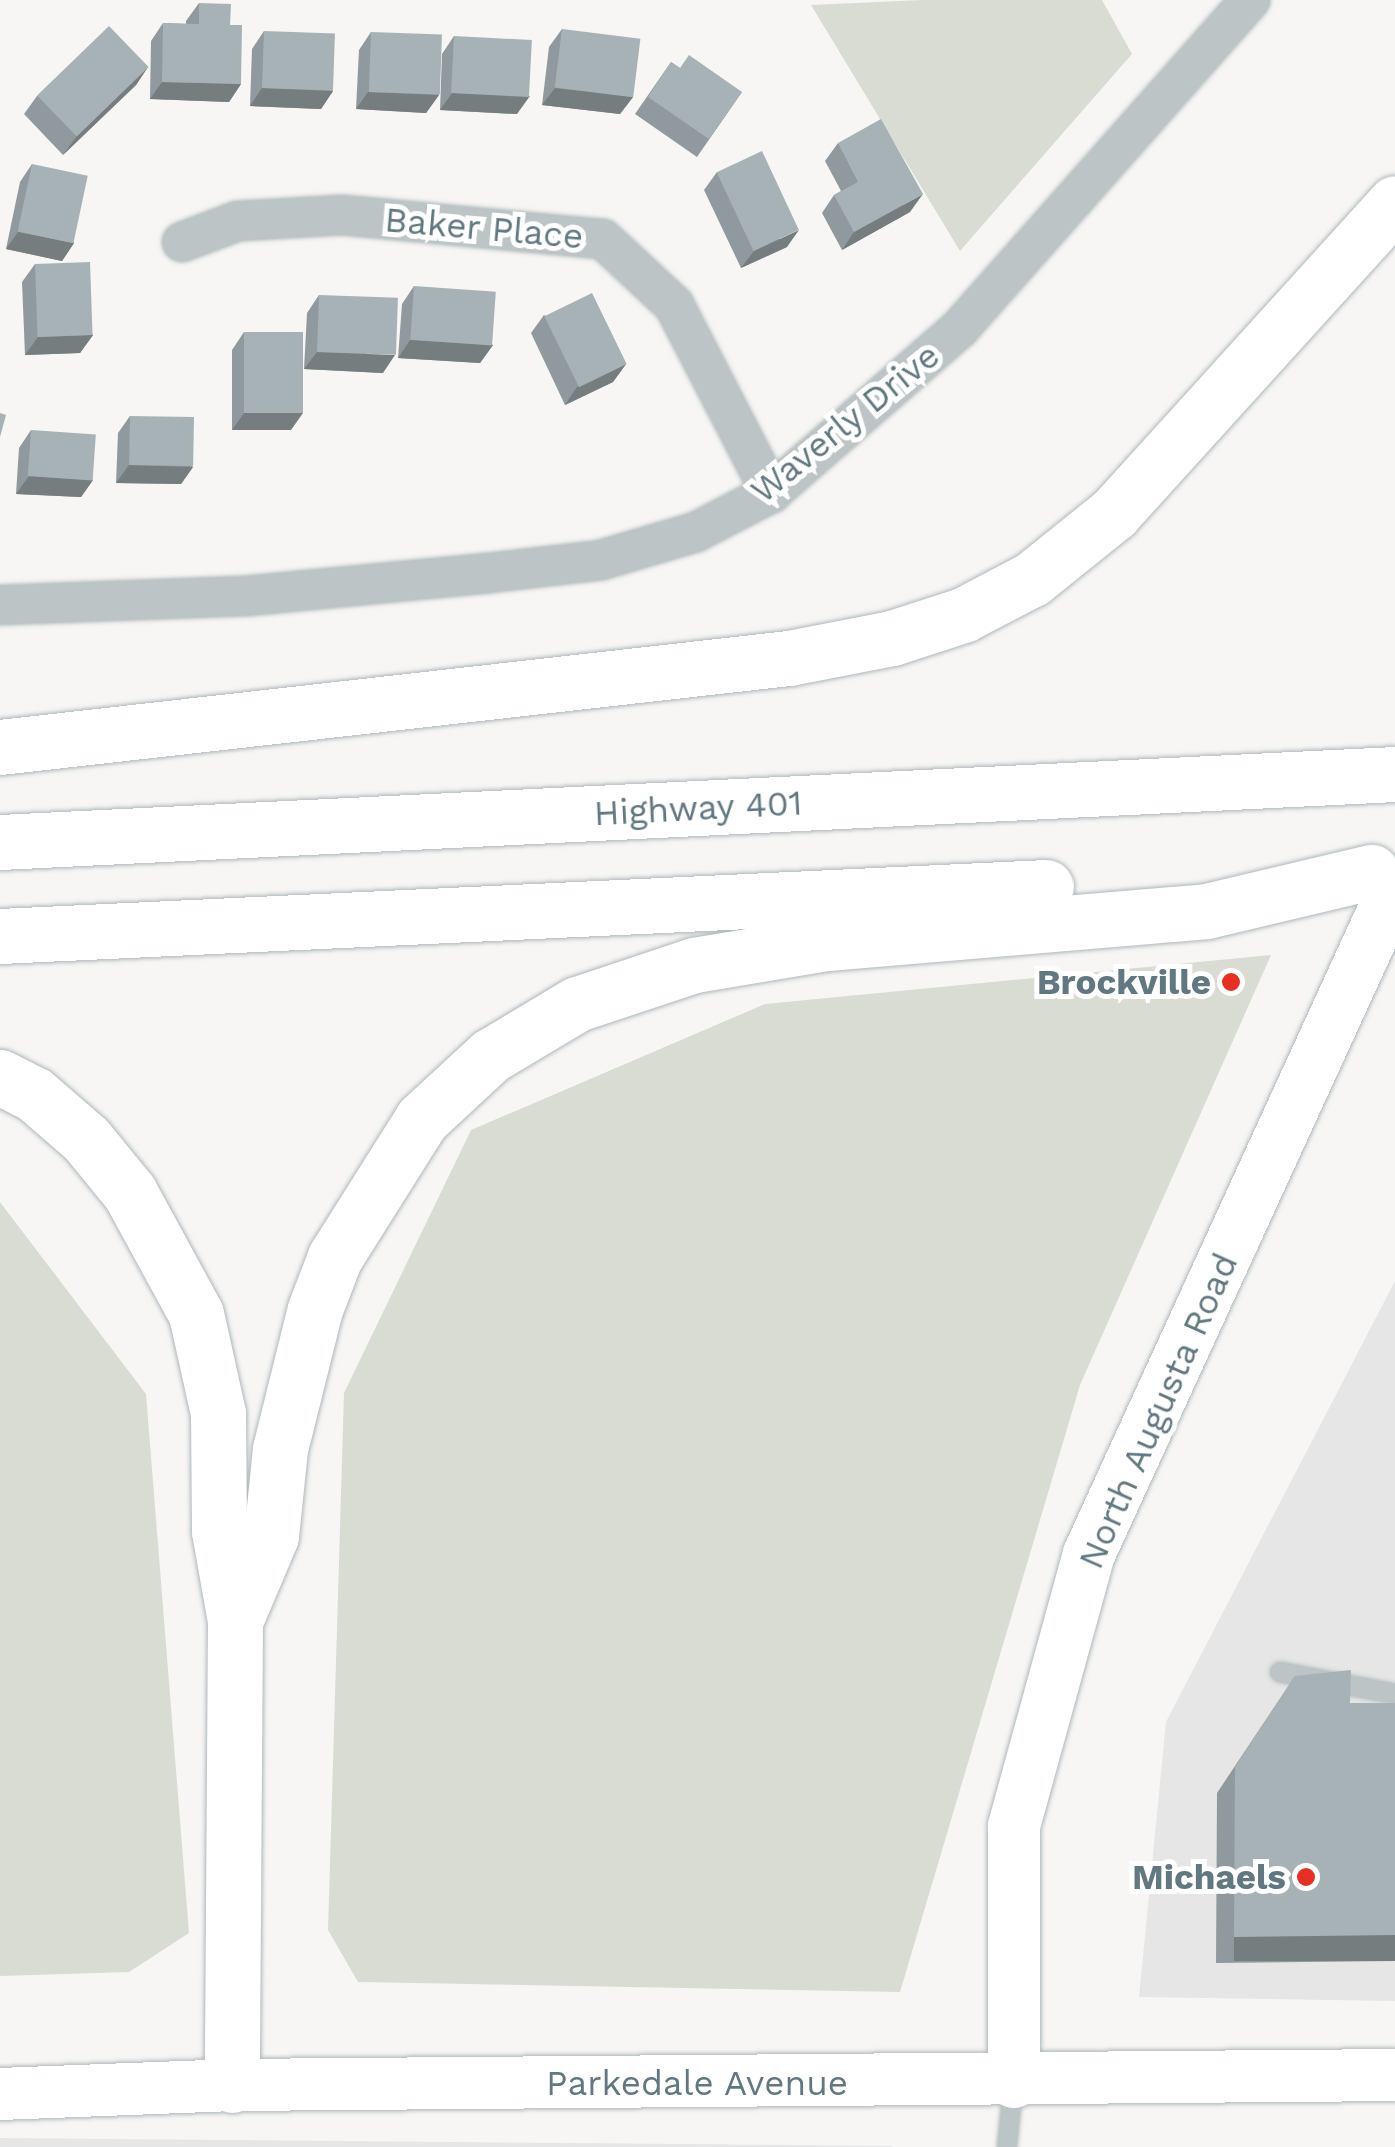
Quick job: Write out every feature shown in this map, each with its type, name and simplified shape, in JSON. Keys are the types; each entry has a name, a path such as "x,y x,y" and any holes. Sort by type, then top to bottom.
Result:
{"highway":[{"path":"0,747 789,658 892,638 963,615 1032,579 1114,513 1395,204"},
{"path":"1154,785 1275,751 1395,744"},
{"name":"Highway 401","path":"0,842 1395,774"},
{"path":"0,936 1387,876"},
{"path":"235,1621 271,1536 280,1449 315,1309 336,1256 422,1119 490,1056 577,1004 694,965 827,943 1207,911 1387,876"},
{"path":"0,1076 34,1094 86,1139 130,1193 196,1314 218,1413 219,1531 235,1621 232,2085"}],"main road":[{"name":"North Augusta Road","path":"1014,2082 1014,1826 1089,1554 1364,960 1387,876"},
{"name":"Parkedale Avenue","path":"0,2094 232,2085 1014,2082 1395,2075"}],"street":[{"name":"Waverly Drive","path":"0,605 246,596 601,560 696,532 770,493 960,328 1250,0"},
{"name":"Baker Place","path":"182,242 238,222 342,215 603,240 674,304 770,493"}],"lane":[{"path":"1280,1672 1395,1694"},
{"path":"1007,2147 1014,2082"}],"shaded area":[{"path":"922,0 1102,0 1132,54 960,251 811,5"},
{"path":"1271,955 1080,1385 900,1992 358,1982 328,1930 344,1393 471,1130 765,1004"},
{"path":"0,1202 146,1394 189,1933 129,1972 0,1976"},
{"path":"1395,1281 1395,2001 1139,1997 1166,1722"},
{"path":"0,2138 891,2146 893,2147 0,2147"}],"building":[{"path":"199,3 231,4 230,25 242,25 241,84 162,82 163,23 199,24"},
{"path":"109,26 149,67 77,136 37,95"},
{"path":"562,29 640,39 633,97 555,88"},
{"path":"264,31 335,33 333,90 262,88"},
{"path":"371,32 442,34 440,94 369,92"},
{"path":"454,36 532,40 529,97 451,93"},
{"path":"689,55 742,92 709,139 648,97 671,62 680,68"},
{"path":"881,119 923,194 854,232 834,195 858,182 838,143"},
{"path":"762,151 799,230 753,251 717,172"},
{"path":"32,164 88,176 73,243 18,231"},
{"path":"90,262 93,335 38,337 35,264"},
{"path":"414,286 496,292 492,346 410,340"},
{"path":"592,293 627,364 579,387 544,316"},
{"path":"319,295 398,298 396,355 317,352"},
{"path":"244,332 303,332 303,413 244,413"},
{"path":"0,413 6,415 0,437"},
{"path":"130,416 194,417 193,466 129,465"},
{"path":"31,430 96,435 93,480 28,476"},
{"name":"Michaels","path":"1351,1670 1350,1703 1395,1703 1395,1935 1234,1937 1235,1767 1295,1676"}],"place":[{"name":"Brockville","path":"1231,982"},
{"name":"Michaels","path":"1306,1877"}]}
